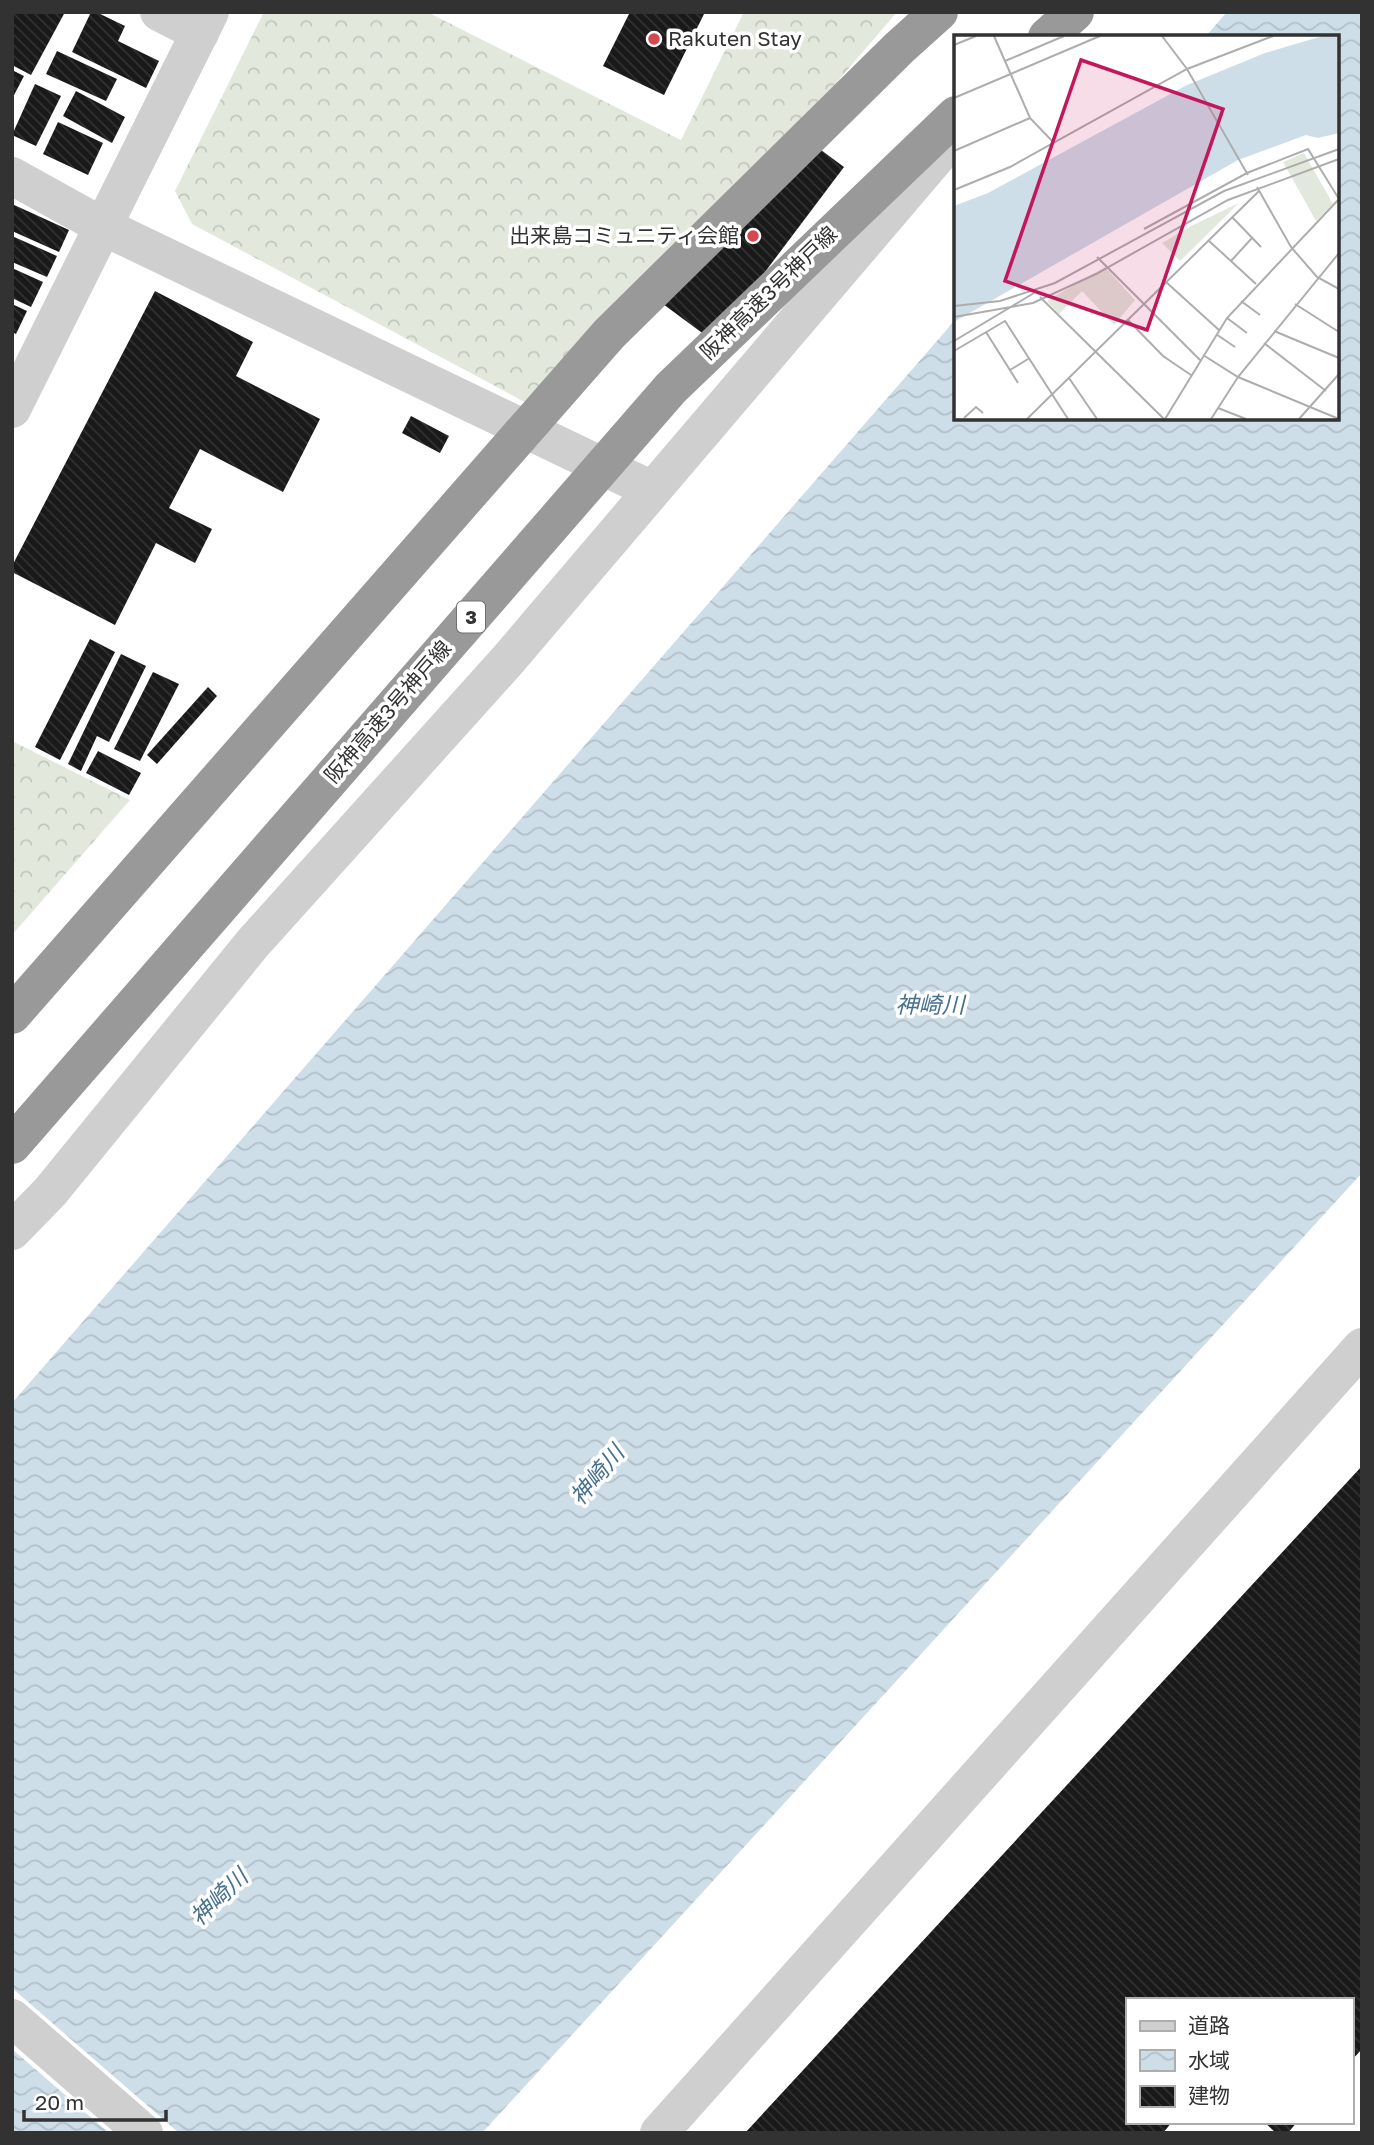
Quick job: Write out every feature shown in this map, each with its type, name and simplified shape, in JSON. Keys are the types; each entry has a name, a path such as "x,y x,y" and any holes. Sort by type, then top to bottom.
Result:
{"highway":[{"path":"12,1015 609,334 939,12"},
{"path":"1049,35 1075,12"},
{"name":"阪神高速3号神戸線","path":"12,1145 671,388 954,117"}],"street":[{"path":"12,409 205,22 159,12"},
{"path":"1040,35 1059,12"},
{"path":"12,1231 50,1192 253,943 507,661 954,136"},
{"path":"12,176 104,227 652,490"},
{"path":"659,2133 1362,1347"},
{"path":"12,2018 144,2133"}],"green space":[{"path":"264,12 427,12 681,140 744,12 897,12 551,416 192,224 175,191"},
{"path":"12,741 130,800 12,935"}],"water":[{"name":"神崎川","path":"1227,12 1362,12 1362,1173 482,2133 12,2133 12,1403 954,321 954,420 1339,420 1339,35 1207,35"}],"pier":[{"path":"12,1988 179,2133 109,2133 12,2049"}],"building":[{"path":"12,12 65,12 31,75 12,65"},
{"path":"91,12 125,26 118,41 159,61 146,88 72,52"},
{"name":"Rakuten Stay","path":"630,12 705,12 664,95 603,66"},
{"path":"57,51 117,79 106,101 46,74"},
{"path":"12,70 24,76 12,99"},
{"path":"35,84 61,96 36,146 12,135"},
{"path":"76,91 125,117 112,143 63,116"},
{"path":"58,122 103,143 88,175 43,154"},
{"name":"出来島コミュニティ会館","path":"794,130 844,167 713,341 663,304"},
{"path":"12,204 69,230 59,252 12,231"},
{"path":"12,236 57,256 47,277 12,262"},
{"path":"12,268 43,282 31,307 12,298"},
{"path":"155,291 253,342 236,376 320,419 283,492 200,449 169,508 212,529 195,563 156,543 115,625 12,572 12,566"},
{"path":"12,304 27,311 16,334 12,332"},
{"path":"411,416 449,436 440,453 402,433"},
{"path":"90,639 115,652 60,760 35,747"},
{"path":"121,654 146,666 109,742 97,736 81,771 68,764"},
{"path":"153,672 179,684 140,761 114,749"},
{"path":"208,687 217,696 157,764 147,755"},
{"path":"98,751 141,773 129,795 86,773"},
{"path":"1362,1466 1362,2049 1353,2059 1353,1998 1126,1998 1126,2124 1170,2124 1163,2133 745,2133"},
{"path":"1266,2124 1295,2124 1288,2133 1276,2133"}],"place":[{"name":"Rakuten Stay","path":"654,39"},
{"name":"出来島コミュニティ会館","path":"753,236"}]}
